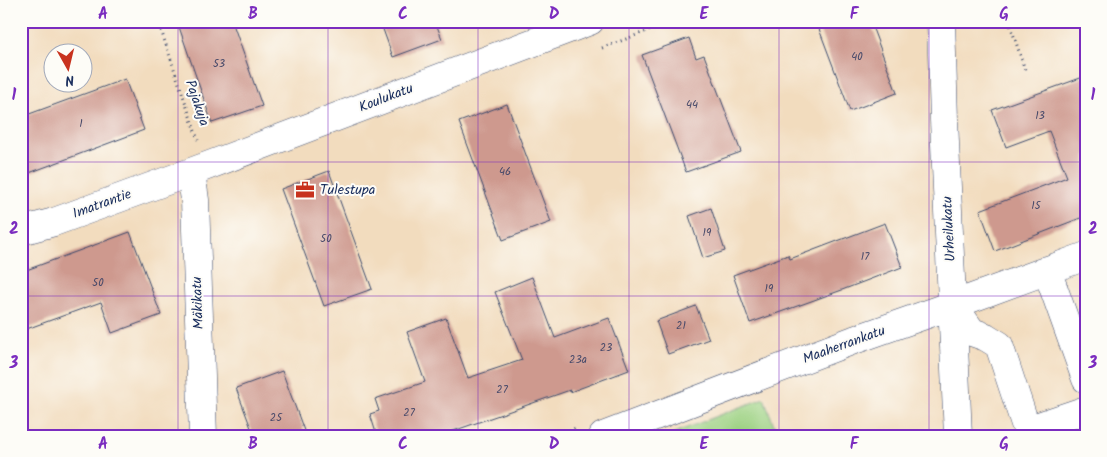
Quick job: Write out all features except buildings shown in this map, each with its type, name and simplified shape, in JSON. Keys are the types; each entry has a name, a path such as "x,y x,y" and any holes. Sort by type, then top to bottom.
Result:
{"street":[{"name":"Koulukatu","path":"193,171 590,21"},
{"name":"Urheilukatu","path":"941,21 958,436"},
{"name":"Imatrantie","path":"21,231 54,222 193,171"},
{"name":"Mäkikatu","path":"193,171 203,436"},
{"name":"Maaherrankatu","path":"603,436 854,340 1086,256"},
{"path":"1047,270 1086,379"},
{"path":"953,305 972,332 986,337 999,346 1027,433 1086,410"}],"path":[{"name":"Pajakuja","path":"158,21 193,171"},
{"path":"1009,21 1026,72"}],"green space":[{"path":"764,398 778,436 666,436"}],"place":[{"name":"Tulestupa","path":"305,190"}]}
